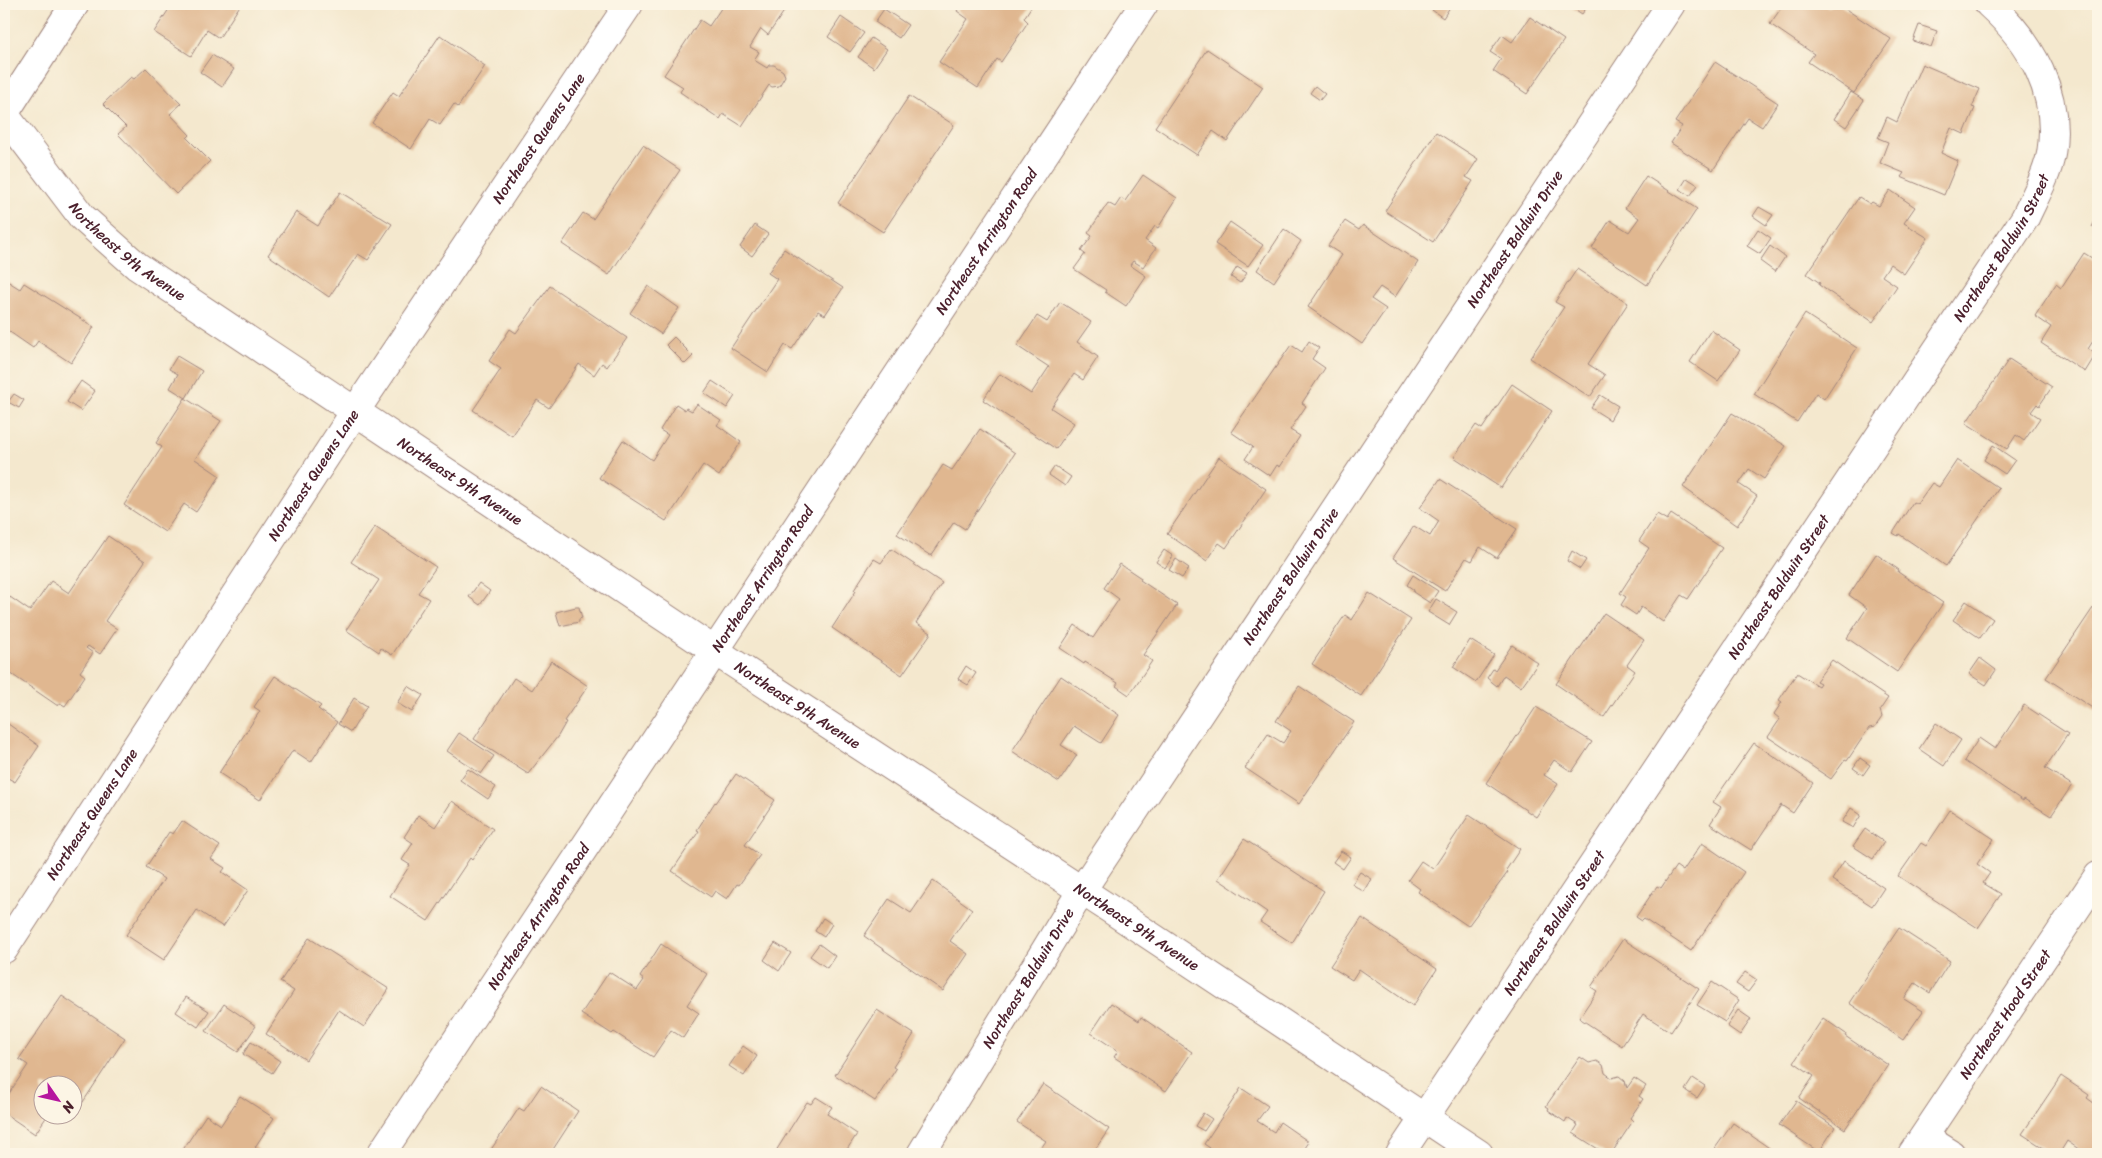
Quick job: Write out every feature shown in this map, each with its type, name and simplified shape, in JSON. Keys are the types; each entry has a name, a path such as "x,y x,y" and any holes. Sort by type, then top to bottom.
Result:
{"street":[{"path":"4,114 75,4"},
{"name":"Northeast Queens Lane","path":"4,949 356,410 629,4"},
{"name":"Northeast Arrington Road","path":"381,1154 1144,4"},
{"name":"Northeast Baldwin Drive","path":"921,1154 1082,890 1671,4"},
{"name":"Northeast Baldwin Street","path":"1400,1154 2025,218 2040,186 2051,154 2052,118 2045,82 2030,50 2010,23 1989,4"},
{"name":"Northeast 9th Avenue","path":"4,114 82,216 137,266 1479,1154"},
{"name":"Northeast Hood Street","path":"1918,1145 2098,876"},
{"path":"1918,1145 1950,1154"}],"building":[{"path":"167,4 241,4 219,38 207,30 191,56 154,32 171,6"},
{"path":"724,4 782,4 787,7 768,35 761,29 750,47 759,52 754,60 767,68 769,65 774,65 783,71 785,76 779,86 772,87 769,85 742,126 723,114 720,119 680,92 683,87 664,75 700,20 709,26"},
{"path":"961,4 1027,4 1031,7 1024,18 1028,22 1001,62 997,59 978,88 939,62 968,19 957,11"},
{"path":"1437,4 1452,4 1443,18 1432,10"},
{"path":"1567,4 1589,4 1582,14"},
{"path":"1784,4 1822,4 1828,8 1832,4 1838,4 1891,39 1854,93 1808,62 1814,54 1770,24"},
{"path":"884,9 908,25 899,38 875,22"},
{"path":"841,17 864,33 850,52 828,37"},
{"path":"1530,17 1564,40 1527,94 1493,71 1501,59 1490,52 1502,35 1512,42"},
{"path":"1919,25 1937,31 1931,47 1913,41"},
{"path":"440,35 485,66 458,107 454,104 440,125 430,119 411,149 372,123 393,92 399,96"},
{"path":"871,38 887,49 874,68 858,57"},
{"path":"1207,49 1263,87 1227,141 1213,131 1197,155 1155,127"},
{"path":"212,55 234,69 222,87 200,72"},
{"path":"1715,62 1778,103 1762,127 1748,118 1713,170 1671,143 1682,126 1675,122"},
{"path":"1922,64 1980,89 1972,107 1975,108 1964,134 1951,128 1941,153 1958,161 1944,195 1901,177 1904,173 1880,163 1888,142 1878,138 1887,117 1897,122"},
{"path":"146,68 181,104 170,114 190,135 187,138 210,161 176,194 118,134 126,127 103,104 131,77 134,79"},
{"path":"1315,86 1325,94 1320,100 1310,93"},
{"path":"1851,92 1864,100 1846,127 1834,119"},
{"path":"909,96 954,125 883,232 838,203"},
{"path":"1436,132 1478,159 1466,177 1473,181 1433,242 1385,211"},
{"path":"643,145 680,170 609,275 562,244 583,213 593,219"},
{"path":"1143,175 1177,198 1158,228 1155,226 1145,240 1156,248 1143,267 1133,261 1130,265 1146,276 1126,306 1074,269 1085,254 1081,251 1092,236 1088,233 1108,203 1115,207 1121,198 1125,201"},
{"path":"1646,176 1697,209 1647,285 1592,248 1610,220 1629,232 1639,218 1625,208"},
{"path":"1687,178 1698,185 1690,196 1680,189"},
{"path":"1890,190 1915,207 1904,223 1928,238 1904,274 1890,264 1882,276 1897,286 1873,322 1819,285 1820,283 1807,274 1859,197 1870,204 1872,202 1879,206"},
{"path":"340,192 392,224 368,260 358,254 329,297 268,255 296,212 318,226"},
{"path":"1759,207 1773,215 1766,225 1753,216"},
{"path":"2098,215 2098,231 2092,227"},
{"path":"1345,221 1359,230 1363,225 1418,262 1395,297 1380,287 1371,299 1386,309 1362,344 1308,307 1342,255 1328,246"},
{"path":"1230,222 1263,245 1248,266 1215,244"},
{"path":"755,225 768,234 752,256 740,247"},
{"path":"1284,229 1301,241 1274,282 1257,270"},
{"path":"1758,229 1771,238 1760,254 1747,246"},
{"path":"1770,246 1785,257 1775,272 1760,261"},
{"path":"784,249 843,288 825,315 818,311 792,349 785,345 768,372 731,348 777,279 768,273"},
{"path":"2084,253 2098,262 2098,333 2088,349 2096,354 2085,372 2041,343 2051,327 2035,316 2056,284 2061,288"},
{"path":"1237,267 1247,273 1240,283 1231,277"},
{"path":"1577,269 1628,303 1588,364 1605,375 1590,397 1530,358 1564,307 1555,302"},
{"path":"4,279 20,289 24,283 94,327 71,363 38,341 33,348 4,328"},
{"path":"550,286 627,338 607,367 602,363 594,375 579,364 549,408 537,400 512,436 473,410 501,369 489,361 510,329 516,333"},
{"path":"648,286 679,308 661,334 630,313"},
{"path":"1060,302 1091,322 1077,342 1098,357 1083,380 1074,374 1051,408 1074,423 1056,449 983,400 1000,374 1031,394 1049,367 1017,346 1037,316 1047,322"},
{"path":"1805,314 1857,348 1824,399 1816,393 1797,422 1754,394"},
{"path":"1711,330 1740,350 1718,381 1690,362"},
{"path":"674,337 693,356 685,364 666,345"},
{"path":"1309,341 1319,348 1312,359 1325,368 1302,403 1306,406 1290,430 1300,436 1280,467 1277,465 1270,476 1245,459 1253,447 1231,432 1291,345 1302,352"},
{"path":"177,356 202,371 186,398 170,388 178,374 169,369"},
{"path":"2009,359 2052,387 2039,406 2037,404 2031,412 2040,418 2024,441 2016,435 2007,449 1966,423"},
{"path":"81,381 95,391 81,411 67,402"},
{"path":"712,381 735,396 727,408 704,393"},
{"path":"1512,384 1552,411 1501,488 1454,457 1476,425 1482,429"},
{"path":"14,394 24,400 19,408 8,402"},
{"path":"1600,395 1618,406 1610,420 1591,408"},
{"path":"185,398 221,421 195,459 220,476 196,512 184,504 165,532 124,505 162,447 156,443"},
{"path":"676,404 685,410 686,408 692,411 697,404 721,420 717,425 741,442 719,476 703,465 666,521 599,478 623,440 652,460 668,435 660,430"},
{"path":"1732,413 1786,446 1764,479 1749,469 1739,484 1757,496 1737,526 1683,487"},
{"path":"980,429 1015,453 965,529 954,522 931,556 897,534 943,465 952,470"},
{"path":"1993,445 2015,460 2005,474 1984,460"},
{"path":"1219,457 1266,489 1226,548 1219,543 1207,561 1167,534"},
{"path":"1957,460 1999,488 1946,566 1899,534 1898,536 1893,533 1913,502 1917,504 1932,483 1939,487"},
{"path":"1055,466 1071,477 1065,486 1049,475"},
{"path":"1440,479 1517,529 1497,558 1480,547 1472,561 1466,558 1445,591 1393,558 1414,526 1430,536 1439,521 1420,508"},
{"path":"1657,514 1667,520 1671,514 1722,548 1688,599 1681,595 1663,622 1641,607 1636,615 1621,605 1626,597 1620,593 1649,548 1639,541"},
{"path":"375,527 436,567 418,593 429,599 392,655 381,648 379,652 346,630 379,580 351,562"},
{"path":"108,536 145,561 105,621 117,629 100,654 88,646 86,648 93,653 80,672 85,676 65,706 60,703 58,706 4,669 4,607 10,597 30,611 51,581 69,593"},
{"path":"891,549 942,583 916,623 931,633 902,675 832,628 874,559 881,563"},
{"path":"1164,550 1173,556 1165,568 1156,562"},
{"path":"1572,551 1586,560 1580,569 1567,561"},
{"path":"1876,554 1899,570 1898,572 1943,603 1897,672 1847,638 1867,608 1849,595"},
{"path":"1176,559 1189,568 1182,578 1169,570"},
{"path":"1120,564 1177,605 1143,655 1152,661 1129,695 1116,686 1118,683 1060,648 1075,625 1093,638 1119,599 1104,588"},
{"path":"1413,575 1438,591 1430,603 1413,592 1414,590 1407,585"},
{"path":"479,583 490,591 480,605 469,597"},
{"path":"1369,593 1411,620 1361,696 1312,664 1345,615 1352,620"},
{"path":"1436,599 1457,612 1449,625 1428,612"},
{"path":"1966,601 1993,619 1980,638 1953,620"},
{"path":"579,607 582,618 579,619 579,622 560,626 556,612"},
{"path":"2093,608 2098,611 2097,711 2046,678"},
{"path":"1604,613 1644,640 1627,665 1635,671 1604,717 1556,684"},
{"path":"1470,640 1494,655 1476,682 1453,667"},
{"path":"1512,645 1538,663 1521,687 1504,675 1497,686 1487,678 1493,669 1495,670"},
{"path":"1980,658 1996,670 1986,685 1969,674"},
{"path":"1832,660 1888,698 1880,710 1882,717 1875,727 1869,728 1847,761 1845,760 1831,779 1768,737 1780,719 1774,714 1782,702 1779,700 1797,673 1818,686 1820,683 1816,681"},
{"path":"551,661 588,686 564,721 566,722 558,736 528,774 474,739 514,678 532,690"},
{"path":"966,666 976,673 968,685 958,679"},
{"path":"275,676 321,706 318,709 337,722 311,762 293,750 260,800 219,773 260,711 254,707"},
{"path":"1061,676 1119,715 1101,743 1074,726 1061,745 1077,755 1059,782 1012,751"},
{"path":"408,686 423,695 412,712 397,703"},
{"path":"1299,686 1354,722 1299,804 1245,768 1268,734 1283,743 1291,731 1276,721"},
{"path":"354,698 367,706 351,732 338,724"},
{"path":"2024,705 2068,734 2045,768 2072,785 2051,816 2024,799 2023,801 1964,761 1979,738 1995,749"},
{"path":"1536,707 1592,742 1572,772 1554,760 1544,775 1558,784 1536,817 1486,783"},
{"path":"4,721 39,746 15,782 8,778 4,785"},
{"path":"1936,723 1961,740 1944,766 1919,749"},
{"path":"459,733 494,756 481,774 447,751"},
{"path":"1754,743 1813,783 1793,813 1781,805 1751,850 1710,824 1721,807 1713,802"},
{"path":"1860,758 1870,765 1863,775 1853,768"},
{"path":"468,769 496,787 488,799 460,780"},
{"path":"736,774 775,800 745,845 760,855 727,899 715,891 711,897 672,871 699,831 697,830 715,802"},
{"path":"452,801 493,829 472,860 470,858 428,921 390,896 410,865 402,860 413,843 404,837 418,815 435,827"},
{"path":"1851,808 1861,815 1853,828 1842,822"},
{"path":"1950,810 1994,839 1977,864 1990,873 1983,883 2001,894 1978,928 1898,876 1921,843 1926,846"},
{"path":"1469,815 1520,849 1506,870 1508,872 1468,926 1418,892 1420,889 1408,880 1421,861 1433,869"},
{"path":"182,821 220,846 211,859 225,868 222,872 248,890 223,927 197,910 164,960 126,935 164,879 146,867 169,832 173,834"},
{"path":"1865,829 1884,842 1873,859 1853,846"},
{"path":"1244,839 1324,891 1292,943 1260,922 1267,912 1218,879"},
{"path":"1702,843 1744,872 1691,951 1644,919 1642,921 1636,917 1657,886 1661,888 1676,866 1683,871"},
{"path":"1341,851 1351,857 1343,869 1333,862"},
{"path":"1844,861 1884,888 1872,906 1832,880"},
{"path":"1360,872 1372,879 1364,892 1352,884"},
{"path":"933,881 972,909 950,941 968,954 943,991 864,936 889,899 911,913"},
{"path":"823,918 832,924 824,937 815,931"},
{"path":"1362,918 1437,969 1413,1006 1359,969 1352,980 1330,966"},
{"path":"1899,928 1950,961 1930,993 1915,983 1904,999 1923,1011 1903,1040 1849,1003"},
{"path":"309,938 389,989 364,1027 339,1010 306,1060 266,1034 294,991 280,982"},
{"path":"1623,939 1699,989 1671,1032 1643,1014 1622,1046 1579,1018 1597,991 1591,987"},
{"path":"775,943 791,953 779,971 764,960"},
{"path":"661,944 707,974 687,1005 699,1013 683,1038 671,1030 653,1057 581,1014 609,972 637,990 644,980 640,977"},
{"path":"819,944 835,956 827,968 810,956"},
{"path":"1745,972 1757,980 1748,992 1736,984"},
{"path":"1712,982 1739,1000 1725,1022 1697,1005"},
{"path":"62,996 125,1038 83,1102 82,1076 32,1076 32,1126 40,1126 35,1134 4,1113 4,1101 28,1065 19,1059"},
{"path":"186,997 209,1011 198,1027 176,1012"},
{"path":"1111,1003 1139,1021 1141,1017 1192,1052 1166,1091 1114,1057 1118,1051 1091,1033"},
{"path":"224,1004 256,1026 238,1052 206,1031"},
{"path":"877,1010 914,1034 893,1067 896,1069 875,1101 835,1075"},
{"path":"1738,1010 1751,1019 1740,1035 1727,1026"},
{"path":"1823,1018 1846,1034 1845,1036 1888,1065 1845,1129 1799,1098 1814,1076 1794,1062"},
{"path":"251,1042 280,1061 272,1073 243,1054"},
{"path":"743,1046 757,1056 744,1076 729,1066"},
{"path":"1580,1057 1589,1063 1597,1061 1603,1065 1605,1073 1612,1078 1619,1076 1625,1081 1627,1088 1634,1078 1646,1086 1639,1096 1643,1099 1630,1118 1633,1121 1611,1154 1606,1154 1573,1133 1578,1125 1567,1118 1565,1122 1548,1110 1549,1108 1546,1106"},
{"path":"2061,1076 2089,1095 2087,1098 2098,1106 2098,1154 2077,1154 2080,1150 2067,1141 2059,1154 2053,1154 2022,1134"},
{"path":"1693,1078 1705,1086 1697,1098 1685,1090"},
{"path":"1043,1084 1109,1129 1092,1154 1037,1154 1046,1141 1017,1122"},
{"path":"541,1086 578,1111 550,1154 488,1154 519,1108 524,1111"},
{"path":"1241,1088 1268,1106 1257,1121 1274,1132 1280,1122 1309,1142 1301,1154 1206,1154 1210,1148 1204,1144"},
{"path":"240,1096 274,1118 255,1147 258,1150 255,1154 180,1154 206,1115 221,1125"},
{"path":"816,1097 832,1107 827,1114 857,1134 844,1154 774,1154 807,1102 811,1104"},
{"path":"1796,1101 1835,1127 1819,1152 1779,1125"},
{"path":"1203,1113 1212,1119 1204,1131 1195,1126"},
{"path":"1733,1123 1778,1154 1711,1154"}]}
